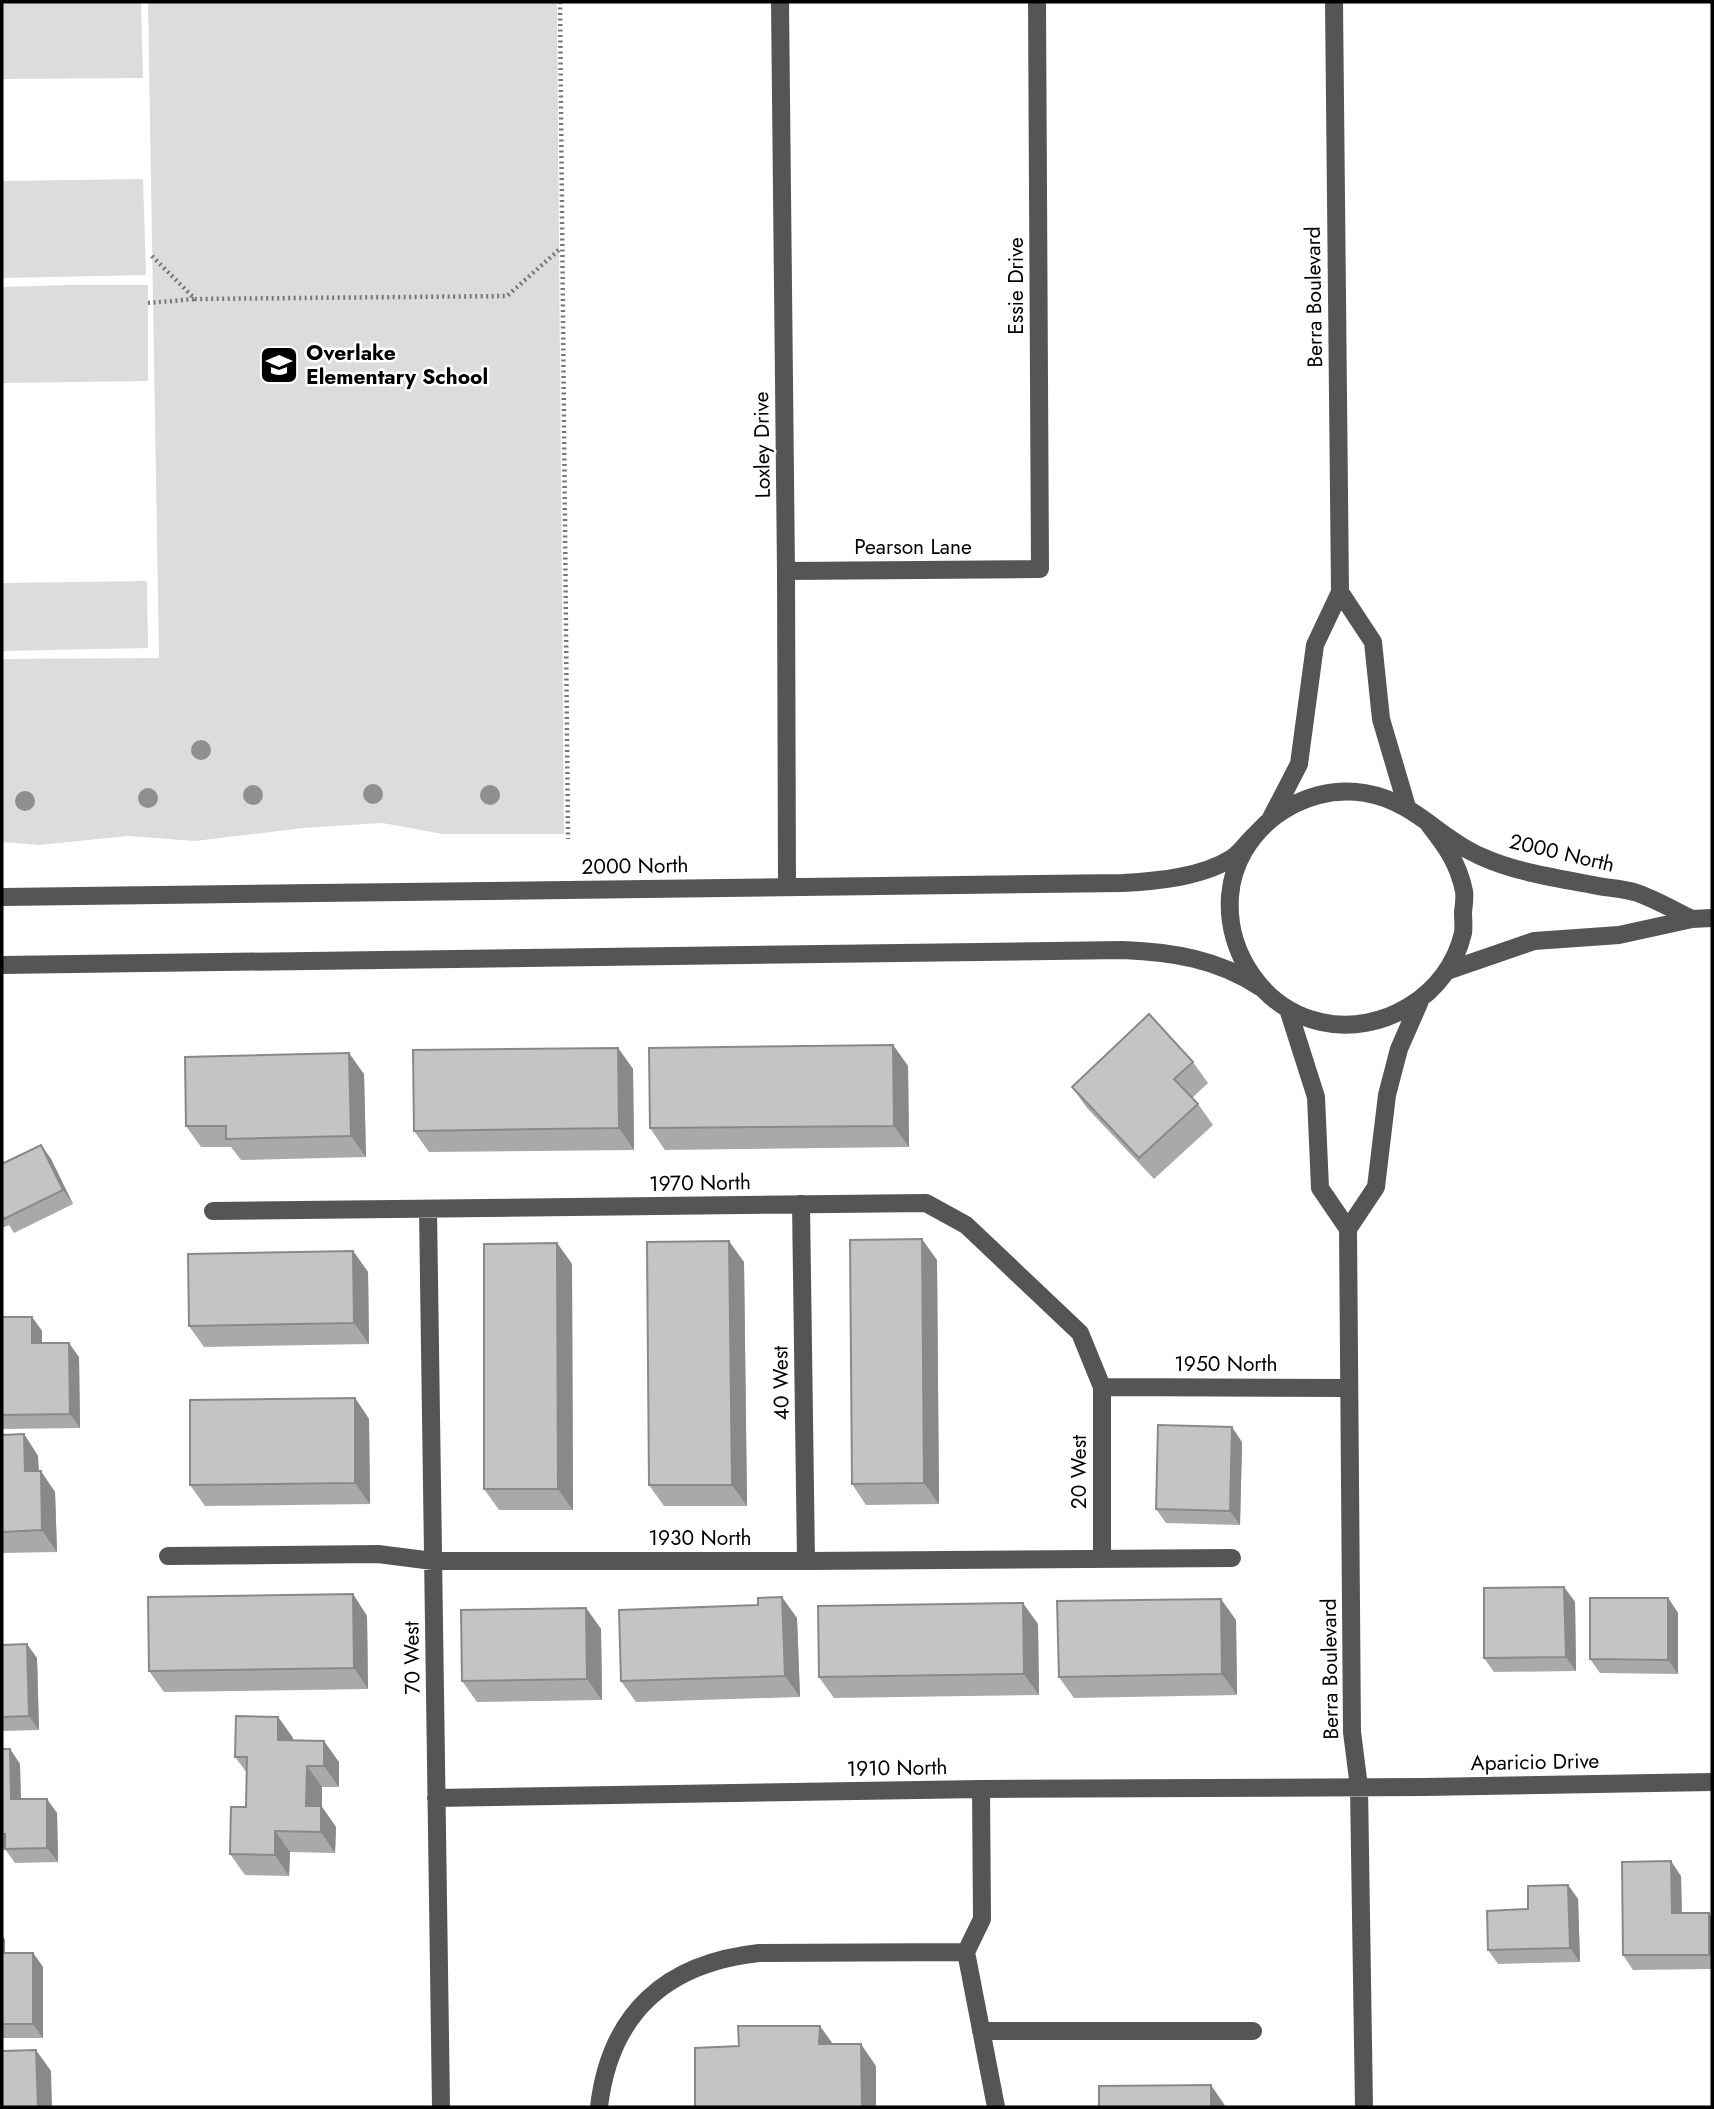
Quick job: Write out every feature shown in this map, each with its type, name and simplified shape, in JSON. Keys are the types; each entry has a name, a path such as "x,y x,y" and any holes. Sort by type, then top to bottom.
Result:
{"street":[{"name":"Loxley Drive","path":"780,2 787,887"},
{"name":"Essie Drive","path":"1037,2 1040,569"},
{"name":"Berra Boulevard","path":"1271,818 1299,764 1315,645 1340,592 1334,2"},
{"name":"Pearson Lane","path":"786,571 1040,569"},
{"path":"1340,592 1374,642 1381,719 1408,807"},
{"path":"1260,987 1241,959 1231,928 1230,894 1239,862 1256,834 1271,818 1296,802 1323,793 1361,792 1408,807 1427,822 1452,854 1464,893 1463,933 1447,971 1420,1001 1399,1049 1387,1095 1376,1187 1348,1229 1320,1188 1316,1097 1288,1009"},
{"name":"2000 North","path":"1427,822 1479,856 1535,874 1634,892 1692,919"},
{"name":"2000 North","path":"2,897 1123,883 1160,880 1197,872 1232,857 1256,834"},
{"name":"2000 North","path":"1447,971 1534,941 1619,935 1692,919 1712,918"},
{"path":"2,965 1123,950 1188,956 1243,976 1288,1009 1320,1022 1355,1025 1389,1017 1420,1001"},
{"name":"1970 North","path":"214,1211 926,1203 966,1225 1080,1333 1102,1387"},
{"name":"40 West","path":"801,1205 806,1561"},
{"name":"70 West","path":"428,1209 440,2107"},
{"name":"Berra Boulevard","path":"1348,1229 1352,1732 1359,1787 1364,2107"},
{"name":"1950 North","path":"1102,1387 1349,1388"},
{"name":"20 West","path":"1102,1387 1102,1558"},
{"name":"1930 North","path":"168,1556 378,1554 433,1561 1232,1558"},
{"name":"Aparicio Drive","path":"1359,1787 1712,1782"},
{"name":"1910 North","path":"436,1798 981,1789 1359,1787"},
{"path":"981,1789 982,1920 966,1952 996,2107"},
{"path":"598,2107 603,2077 612,2050 627,2024 645,2001 670,1981 697,1966 727,1956 759,1953 966,1952"},
{"path":"981,2031 1252,2031"}],"path":[{"path":"560,2 568,839"},
{"path":"148,303 195,299 507,296 562,247"},
{"path":"152,256 195,299"}],"shaded area":[{"path":"2,2 141,2 143,78 2,79"},
{"name":"Overlake Elementary School","path":"148,2 557,2 564,834 443,834 382,823 303,828 195,841 128,836 39,845 2,842 2,659 159,658"},
{"path":"143,179 146,275 2,278 2,181"},
{"path":"148,285 148,381 2,383 2,287"},
{"path":"147,581 148,648 2,651 2,583"}],"building":[{"path":"1149,1014 1193,1062 1174,1079 1198,1104 1139,1158 1072,1087"},
{"path":"893,1045 894,1126 650,1128 649,1048"},
{"path":"618,1048 619,1128 414,1131 413,1050"},
{"path":"349,1053 351,1136 226,1139 226,1126 186,1126 185,1057"},
{"path":"41,1145 63,1190 4,1219 2,1164"},
{"path":"922,1239 924,1483 852,1484 850,1240"},
{"path":"729,1241 732,1485 649,1485 647,1242"},
{"path":"557,1243 558,1489 484,1489 484,1244"},
{"path":"353,1251 354,1323 189,1326 188,1254"},
{"path":"2,1317 32,1317 32,1343 69,1343 70,1414 2,1415"},
{"path":"355,1398 355,1483 190,1485 190,1400"},
{"path":"1158,1425 1232,1427 1230,1511 1156,1509"},
{"path":"24,1434 25,1471 41,1471 42,1530 2,1532 2,1435"},
{"path":"1564,1587 1566,1657 1484,1658 1484,1588"},
{"path":"353,1594 354,1668 149,1671 148,1597"},
{"path":"782,1597 785,1676 621,1681 619,1610 758,1605 758,1598"},
{"path":"1590,1598 1668,1598 1668,1660 1590,1659"},
{"path":"1221,1599 1222,1674 1059,1677 1057,1601"},
{"path":"1023,1603 1024,1674 819,1677 818,1606"},
{"path":"586,1608 587,1679 462,1681 461,1610"},
{"path":"27,1644 29,1716 2,1717 2,1645"},
{"path":"236,1716 278,1717 278,1740 324,1741 324,1766 307,1766 306,1806 321,1806 321,1832 275,1831 275,1855 230,1854 231,1807 246,1807 247,1757 235,1757"},
{"path":"2,1749 10,1749 11,1799 47,1799 47,1848 5,1849 5,1834 2,1834"},
{"path":"1671,1861 1672,1913 1709,1913 1709,1955 1623,1955 1622,1862"},
{"path":"1568,1885 1570,1948 1488,1950 1487,1911 1528,1909 1528,1886"},
{"path":"2,1953 33,1953 33,2024 2,2024"},
{"path":"738,2026 820,2026 819,2044 861,2044 862,2107 695,2107 695,2048 739,2046"},
{"path":"36,2050 38,2107 2,2107 2,2051"},
{"path":"1211,2085 1211,2107 1099,2107 1099,2086"}],"place":[{"name":"Overlake Elementary School","path":"279,365"}]}
